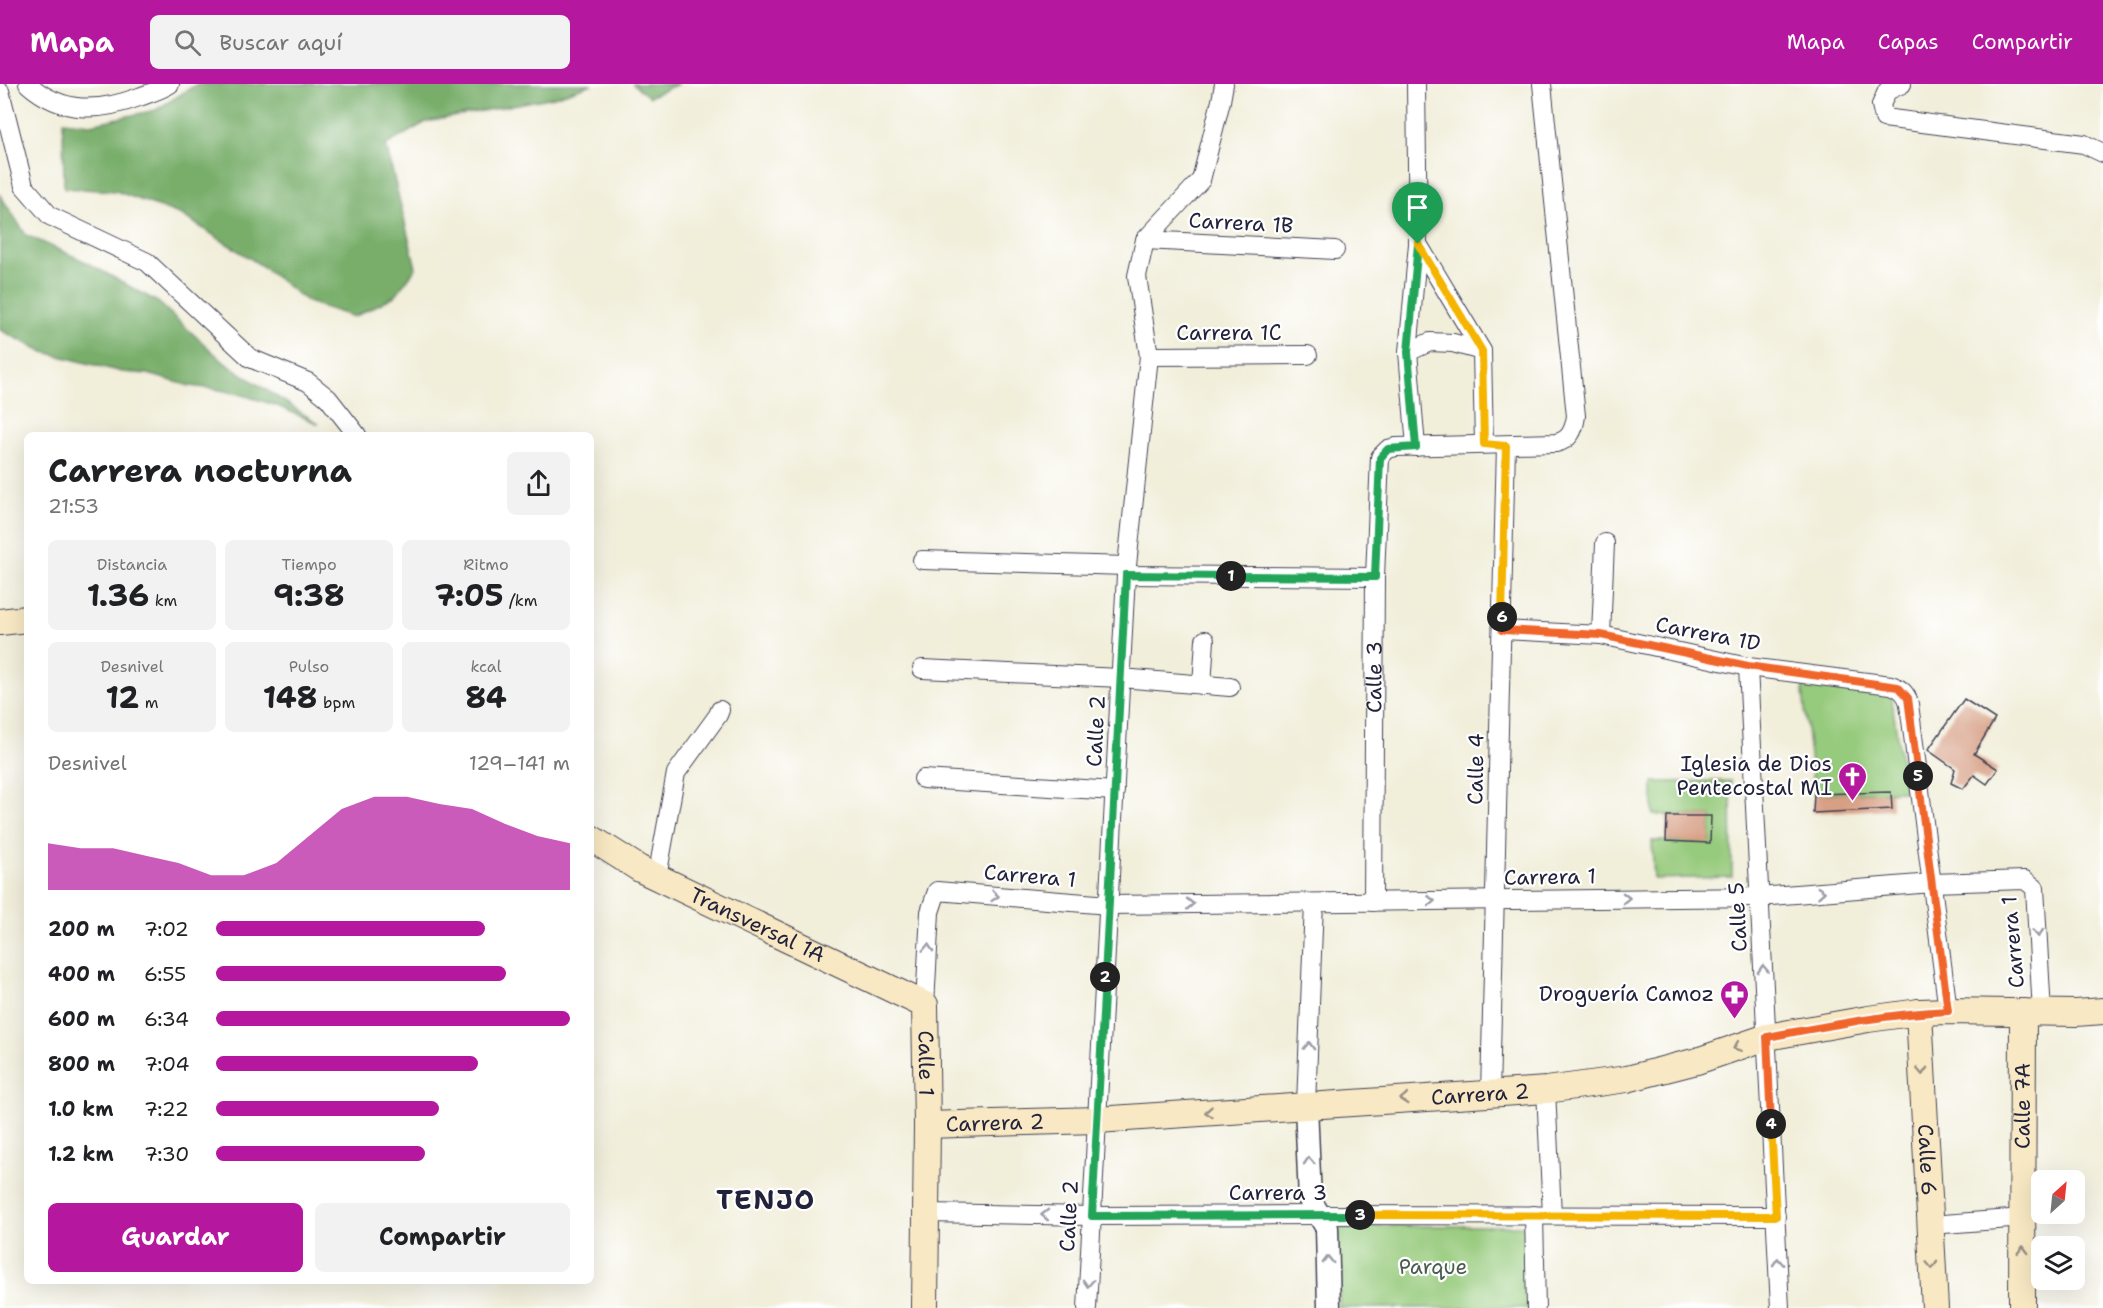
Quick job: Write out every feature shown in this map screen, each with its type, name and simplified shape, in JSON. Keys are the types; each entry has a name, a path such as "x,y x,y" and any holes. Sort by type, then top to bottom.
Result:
{"main road":[{"path":"0,622 24,619"},
{"name":"Transversal 1A","path":"594,840 623,860 657,878 925,1005"},
{"name":"Calle 1","path":"925,1005 927,1125 925,1308"},
{"name":"Carrera 2","path":"927,1125 1097,1120 1546,1090 1627,1079 1697,1061 1767,1037 1919,1012 2076,1013 2103,1011"},
{"name":"Calle 6","path":"1919,1012 1935,1308"},
{"name":"Calle 7A","path":"2022,1308 2032,1012"}],"street":[{"path":"28,84 58,103 83,109 109,106 170,84"},
{"path":"1145,240 1201,180 1224,84"},
{"path":"1416,84 1418,244 1408,352 1416,447 1484,444 1506,446 1565,441 1572,432 1576,416 1542,84"},
{"path":"1902,84 1887,91 1881,105 1884,118 2085,144 2103,153"},
{"path":"0,91 24,186 50,216 147,262 250,358 308,382 328,398 355,432"},
{"name":"Carrera 1B","path":"1145,240 1335,250"},
{"name":"Calle 2","path":"1087,1308 1127,570 1149,356 1137,276 1145,240"},
{"path":"1418,244 1482,351 1484,444"},
{"path":"1408,352 1430,342 1453,343 1482,351"},
{"name":"Carrera 1C","path":"1149,356 1308,355"},
{"name":"Calle 4","path":"1490,1094 1506,446"},
{"name":"Calle 3","path":"1373,902 1378,463 1382,453 1388,449 1416,447"},
{"path":"1601,635 1605,543"},
{"path":"921,560 1127,570 1375,577"},
{"name":"Carrera 1D","path":"1502,630 1601,635 1748,666 1891,685 1904,691 1909,704 1932,883"},
{"path":"1202,685 1205,640"},
{"name":"Calle 5","path":"1748,666 1780,1308"},
{"path":"922,669 1121,678 1230,687"},
{"path":"657,878 676,773 720,710"},
{"path":"922,779 1115,791"},
{"name":"Carrera 1","path":"937,891 1109,905 1314,903 1759,897 1932,883 2025,880 2035,888 2032,1012"},
{"path":"1932,883 1948,1011"},
{"name":"Calle 1","path":"925,1005 930,912 937,891"},
{"path":"1314,903 1306,1105 1310,1200 1327,1228 1329,1308"},
{"path":"1546,1090 1552,1215"},
{"name":"Carrera 3","path":"925,1213 1092,1216 1776,1216"},
{"path":"1534,1215 1536,1308"},
{"path":"1930,1225 2024,1218"}],"green space":[{"path":"197,84 592,84 554,97 426,122 386,145 416,268 395,296 354,317 308,302 259,264 182,215 116,191 64,188 63,121 91,124 156,110"},
{"path":"633,84 678,84 649,97"},
{"path":"0,195 26,235 84,261 158,302 225,363 319,424 275,405 239,394 190,386 148,374 122,372 44,352 0,330"},
{"path":"1802,682 1891,695 1905,791 1814,794"},
{"path":"1731,781 1732,877 1654,879 1652,841 1710,842 1711,816 1653,815 1653,782"},
{"name":"Parque","path":"1338,1226 1528,1226 1528,1308 1339,1308"}],"building":[{"path":"1964,699 1995,719 1974,754 1998,769 1987,784 1974,775 1963,789 1951,783 1955,769 1928,750"},
{"name":"Iglesia de Dios Pentecostal MI","path":"1891,792 1892,809 1813,813 1814,794"},
{"path":"1667,816 1711,816 1710,843 1666,841"}],"place":[{"name":"Iglesia de Dios Pentecostal MI","path":"1853,802"},
{"name":"Droguería Camoz","path":"1735,1020"}],"district":[{"name":"TENJO","path":"766,1200"}],"route":[{"path":"1418,244 1482,351 1484,444 1506,446 1502,630 1601,635 1748,666 1891,685 1904,691 1908,698 1948,1011 1919,1012 1868,1019 1767,1037 1776,1216 1092,1216 1126,575 1375,577 1378,463 1382,453 1388,449 1416,447 1408,352 1418,244"}]}
